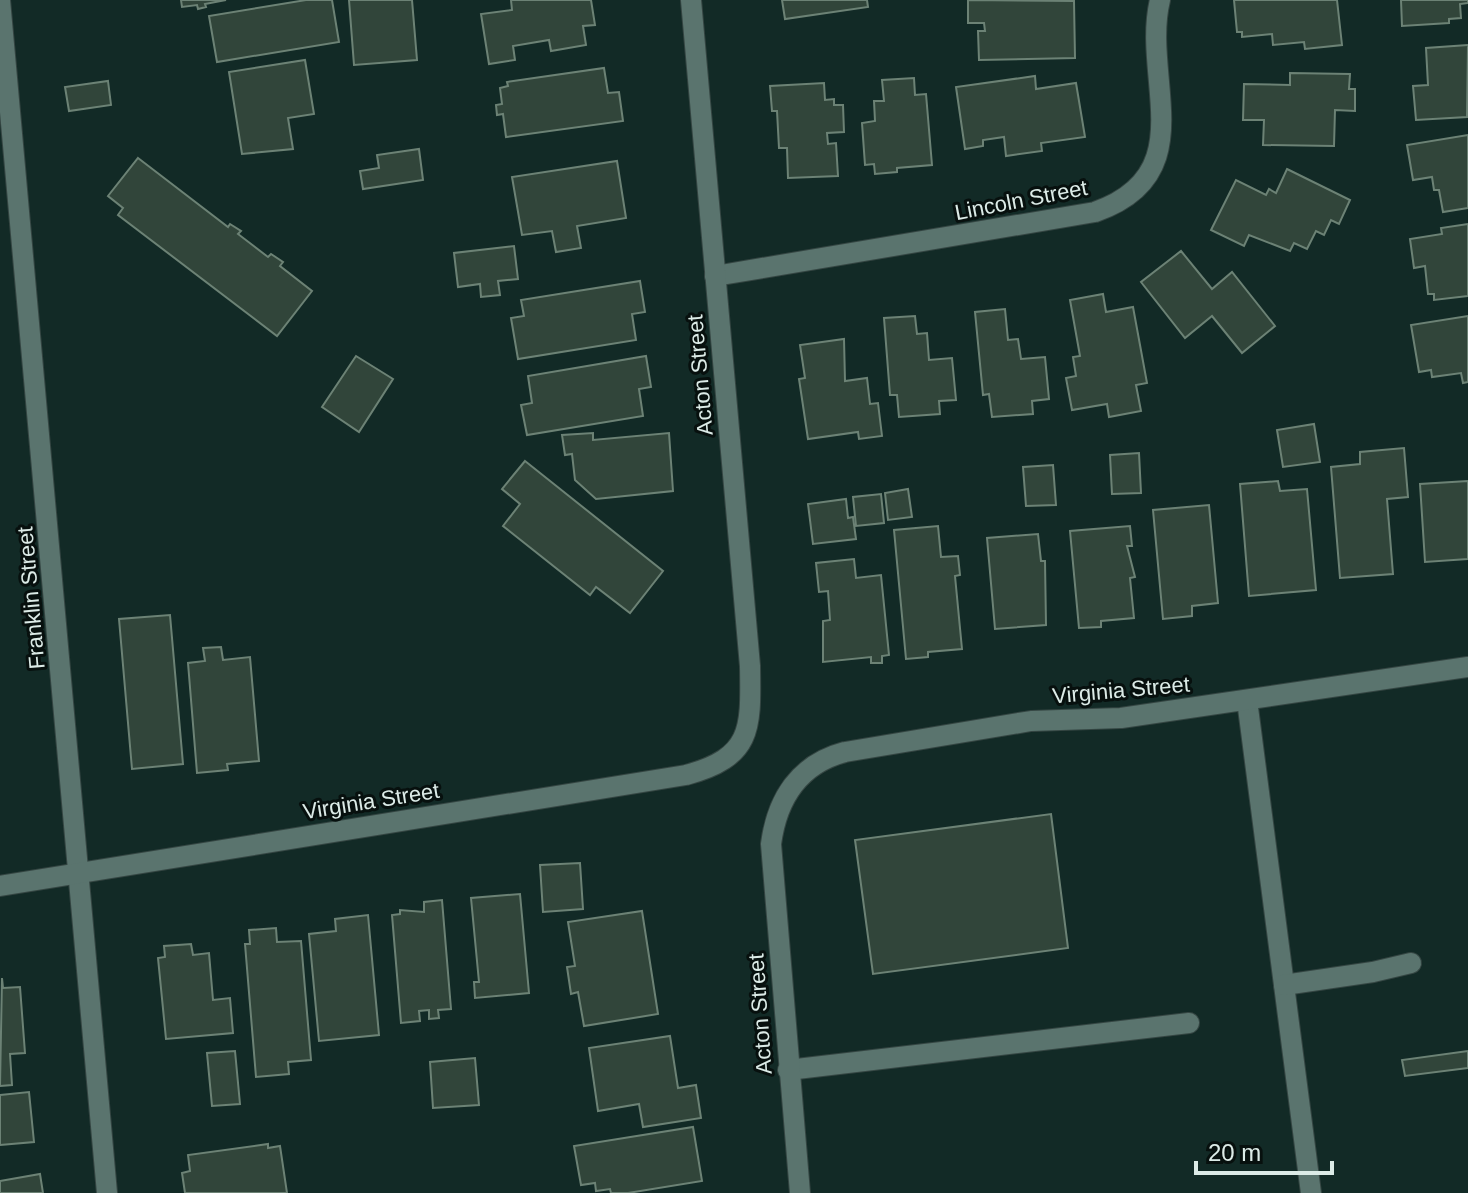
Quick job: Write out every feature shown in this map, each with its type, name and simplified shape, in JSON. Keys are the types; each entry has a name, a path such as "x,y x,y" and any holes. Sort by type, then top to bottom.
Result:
{"street":[{"name":"Franklin Street","path":"0,0 37,383 107,1193"},
{"name":"Acton Street","path":"691,0 750,666 750,714 740,745"},
{"name":"Lincoln Street","path":"715,276 1035,222 1117,204 1138,187 1160,148 1162,99 1156,14 1160,0"},
{"name":"Virginia Street","path":"790,787 827,757 845,752 1031,721 1121,718 1468,667"},
{"path":"1247,700 1311,1193"},
{"name":"Virginia Street","path":"0,886 686,775 726,761 740,745"},
{"name":"Acton Street","path":"790,787 776,818 771,844 800,1193"},
{"path":"1284,985 1411,963"},
{"path":"788,1070 1189,1023"}],"building":[{"path":"181,0 226,0 205,4 206,7 198,9 197,5 182,7"},
{"path":"306,0 332,0 339,42 217,62 209,16"},
{"path":"349,0 412,0 417,60 354,65"},
{"path":"511,0 591,0 595,25 583,26 586,45 551,51 549,40 513,46 515,60 489,64 481,14 512,10"},
{"path":"782,0 867,0 868,7 785,19"},
{"path":"968,0 1074,1 1075,58 979,60 978,31 985,31 984,23 968,23"},
{"path":"1234,0 1337,0 1342,45 1305,49 1304,42 1273,45 1272,34 1242,37 1242,32 1237,32"},
{"path":"1401,0 1468,0 1468,3 1460,4 1461,18 1449,19 1449,23 1402,26"},
{"path":"1468,45 1467,117 1416,120 1413,86 1428,85 1426,48"},
{"path":"305,60 314,114 288,118 293,149 242,154 229,72"},
{"path":"604,68 608,93 619,92 623,121 506,137 503,114 497,115 496,105 502,104 500,88 508,86 507,82"},
{"path":"1290,73 1350,74 1349,89 1355,89 1355,111 1335,110 1334,146 1263,145 1264,120 1243,120 1244,84 1290,85"},
{"path":"1035,76 1036,89 1076,83 1085,137 1041,143 1042,151 1006,156 1004,137 983,140 983,146 965,149 956,87"},
{"path":"914,78 915,95 926,94 932,165 897,168 897,172 875,174 874,164 865,165 862,123 875,121 874,101 884,101 882,80"},
{"path":"108,81 111,105 69,111 65,87"},
{"path":"824,83 825,100 834,99 834,105 843,105 844,132 827,133 828,144 836,143 838,176 788,178 787,148 779,148 777,111 772,111 770,86"},
{"path":"1468,135 1468,208 1443,212 1439,190 1434,190 1432,177 1413,180 1407,145"},
{"path":"419,149 423,180 363,189 360,171 379,168 377,155"},
{"path":"138,158 228,227 230,224 241,231 238,234 268,257 271,254 283,262 280,266 312,291 277,336 118,215 123,208 108,196"},
{"path":"617,161 626,218 577,226 581,248 556,252 552,231 522,235 512,177"},
{"path":"1287,169 1350,200 1339,224 1331,220 1324,235 1316,231 1307,249 1294,243 1290,251 1249,235 1244,246 1211,230 1236,180 1266,195 1269,189 1276,193"},
{"path":"1468,224 1468,296 1434,300 1434,294 1428,294 1425,266 1414,268 1410,239 1442,234 1441,228"},
{"path":"514,246 518,279 498,281 500,295 481,297 480,284 458,287 454,253"},
{"path":"1181,251 1212,289 1232,272 1275,326 1242,353 1212,316 1185,338 1141,282"},
{"path":"640,281 645,312 632,314 636,340 518,359 511,318 524,316 521,300"},
{"path":"1103,294 1106,312 1133,307 1147,383 1136,385 1141,411 1109,417 1107,404 1072,410 1066,378 1076,376 1073,357 1080,356 1070,300"},
{"path":"1005,309 1008,340 1018,339 1021,359 1045,357 1049,399 1032,401 1033,414 992,417 989,394 983,395 975,312"},
{"path":"915,316 917,334 927,333 929,360 952,358 956,400 939,401 940,414 899,417 897,395 890,395 884,318"},
{"path":"1468,316 1468,382 1463,383 1461,373 1432,377 1431,370 1419,372 1411,325"},
{"path":"844,339 845,381 867,378 870,404 878,403 882,436 859,439 858,432 808,439 799,379 805,378 800,345"},
{"path":"356,356 393,379 359,432 322,407"},
{"path":"646,356 651,387 639,389 643,416 527,435 521,405 532,403 528,376"},
{"path":"1314,424 1320,462 1283,467 1277,430"},
{"path":"593,433 593,440 669,433 673,491 596,499 575,480 572,454 565,455 562,435"},
{"path":"1404,448 1408,497 1387,499 1393,574 1340,578 1331,467 1360,464 1360,452"},
{"path":"1139,453 1141,493 1112,494 1110,455"},
{"path":"525,461 663,571 630,613 596,587 590,595 503,526 520,504 502,489"},
{"path":"1053,465 1056,505 1026,506 1023,467"},
{"path":"1278,481 1280,491 1307,489 1316,590 1249,596 1240,484"},
{"path":"1468,481 1468,559 1425,562 1420,484"},
{"path":"908,489 912,517 888,520 885,493"},
{"path":"881,494 884,523 856,526 853,497"},
{"path":"846,499 848,518 853,517 856,539 813,544 808,504"},
{"path":"1209,505 1218,603 1192,606 1192,616 1163,619 1153,510"},
{"path":"938,526 941,557 958,556 960,575 955,576 962,649 928,652 928,657 906,659 894,530"},
{"path":"1130,526 1132,546 1127,546 1135,577 1130,578 1134,618 1101,621 1101,627 1079,628 1070,531"},
{"path":"1038,534 1041,561 1045,561 1046,625 995,629 987,538"},
{"path":"854,559 856,578 881,575 889,655 882,656 882,663 871,663 871,657 823,662 823,621 830,620 828,591 819,592 816,563"},
{"path":"170,615 183,764 132,769 119,619"},
{"path":"221,647 223,660 250,657 259,761 227,764 228,770 197,773 188,663 205,661 203,648"},
{"path":"1051,814 1068,948 873,974 855,840"},
{"path":"580,863 583,909 543,912 540,865"},
{"path":"520,894 529,993 475,998 474,982 479,982 471,898"},
{"path":"442,900 451,1009 438,1010 439,1018 429,1019 429,1010 419,1011 420,1021 401,1023 392,915 400,914 400,910 424,912 424,902"},
{"path":"642,911 658,1014 584,1026 578,992 571,994 567,967 575,966 568,922"},
{"path":"368,915 379,1035 319,1041 309,934 336,931 335,919"},
{"path":"276,928 277,942 301,941 311,1060 288,1062 289,1074 256,1077 245,944 250,944 249,930"},
{"path":"191,944 193,955 209,953 213,1000 230,998 233,1033 166,1039 158,958 165,957 164,946"},
{"path":"2,978 3,988 20,987 25,1053 10,1054 12,1085 0,1086"},
{"path":"670,1036 678,1088 696,1085 701,1118 643,1127 639,1104 598,1111 589,1048"},
{"path":"235,1051 240,1104 212,1106 207,1053"},
{"path":"1468,1051 1468,1068 1405,1076 1402,1060"},
{"path":"475,1058 479,1105 433,1108 430,1062"},
{"path":"29,1092 34,1142 0,1145 0,1095"},
{"path":"693,1127 702,1181 628,1193 611,1193 610,1189 596,1191 595,1183 581,1185 574,1146"},
{"path":"268,1144 268,1148 280,1146 287,1193 185,1193 182,1173 190,1171 188,1155"},
{"path":"40,1174 43,1193 0,1193 0,1181"}]}
